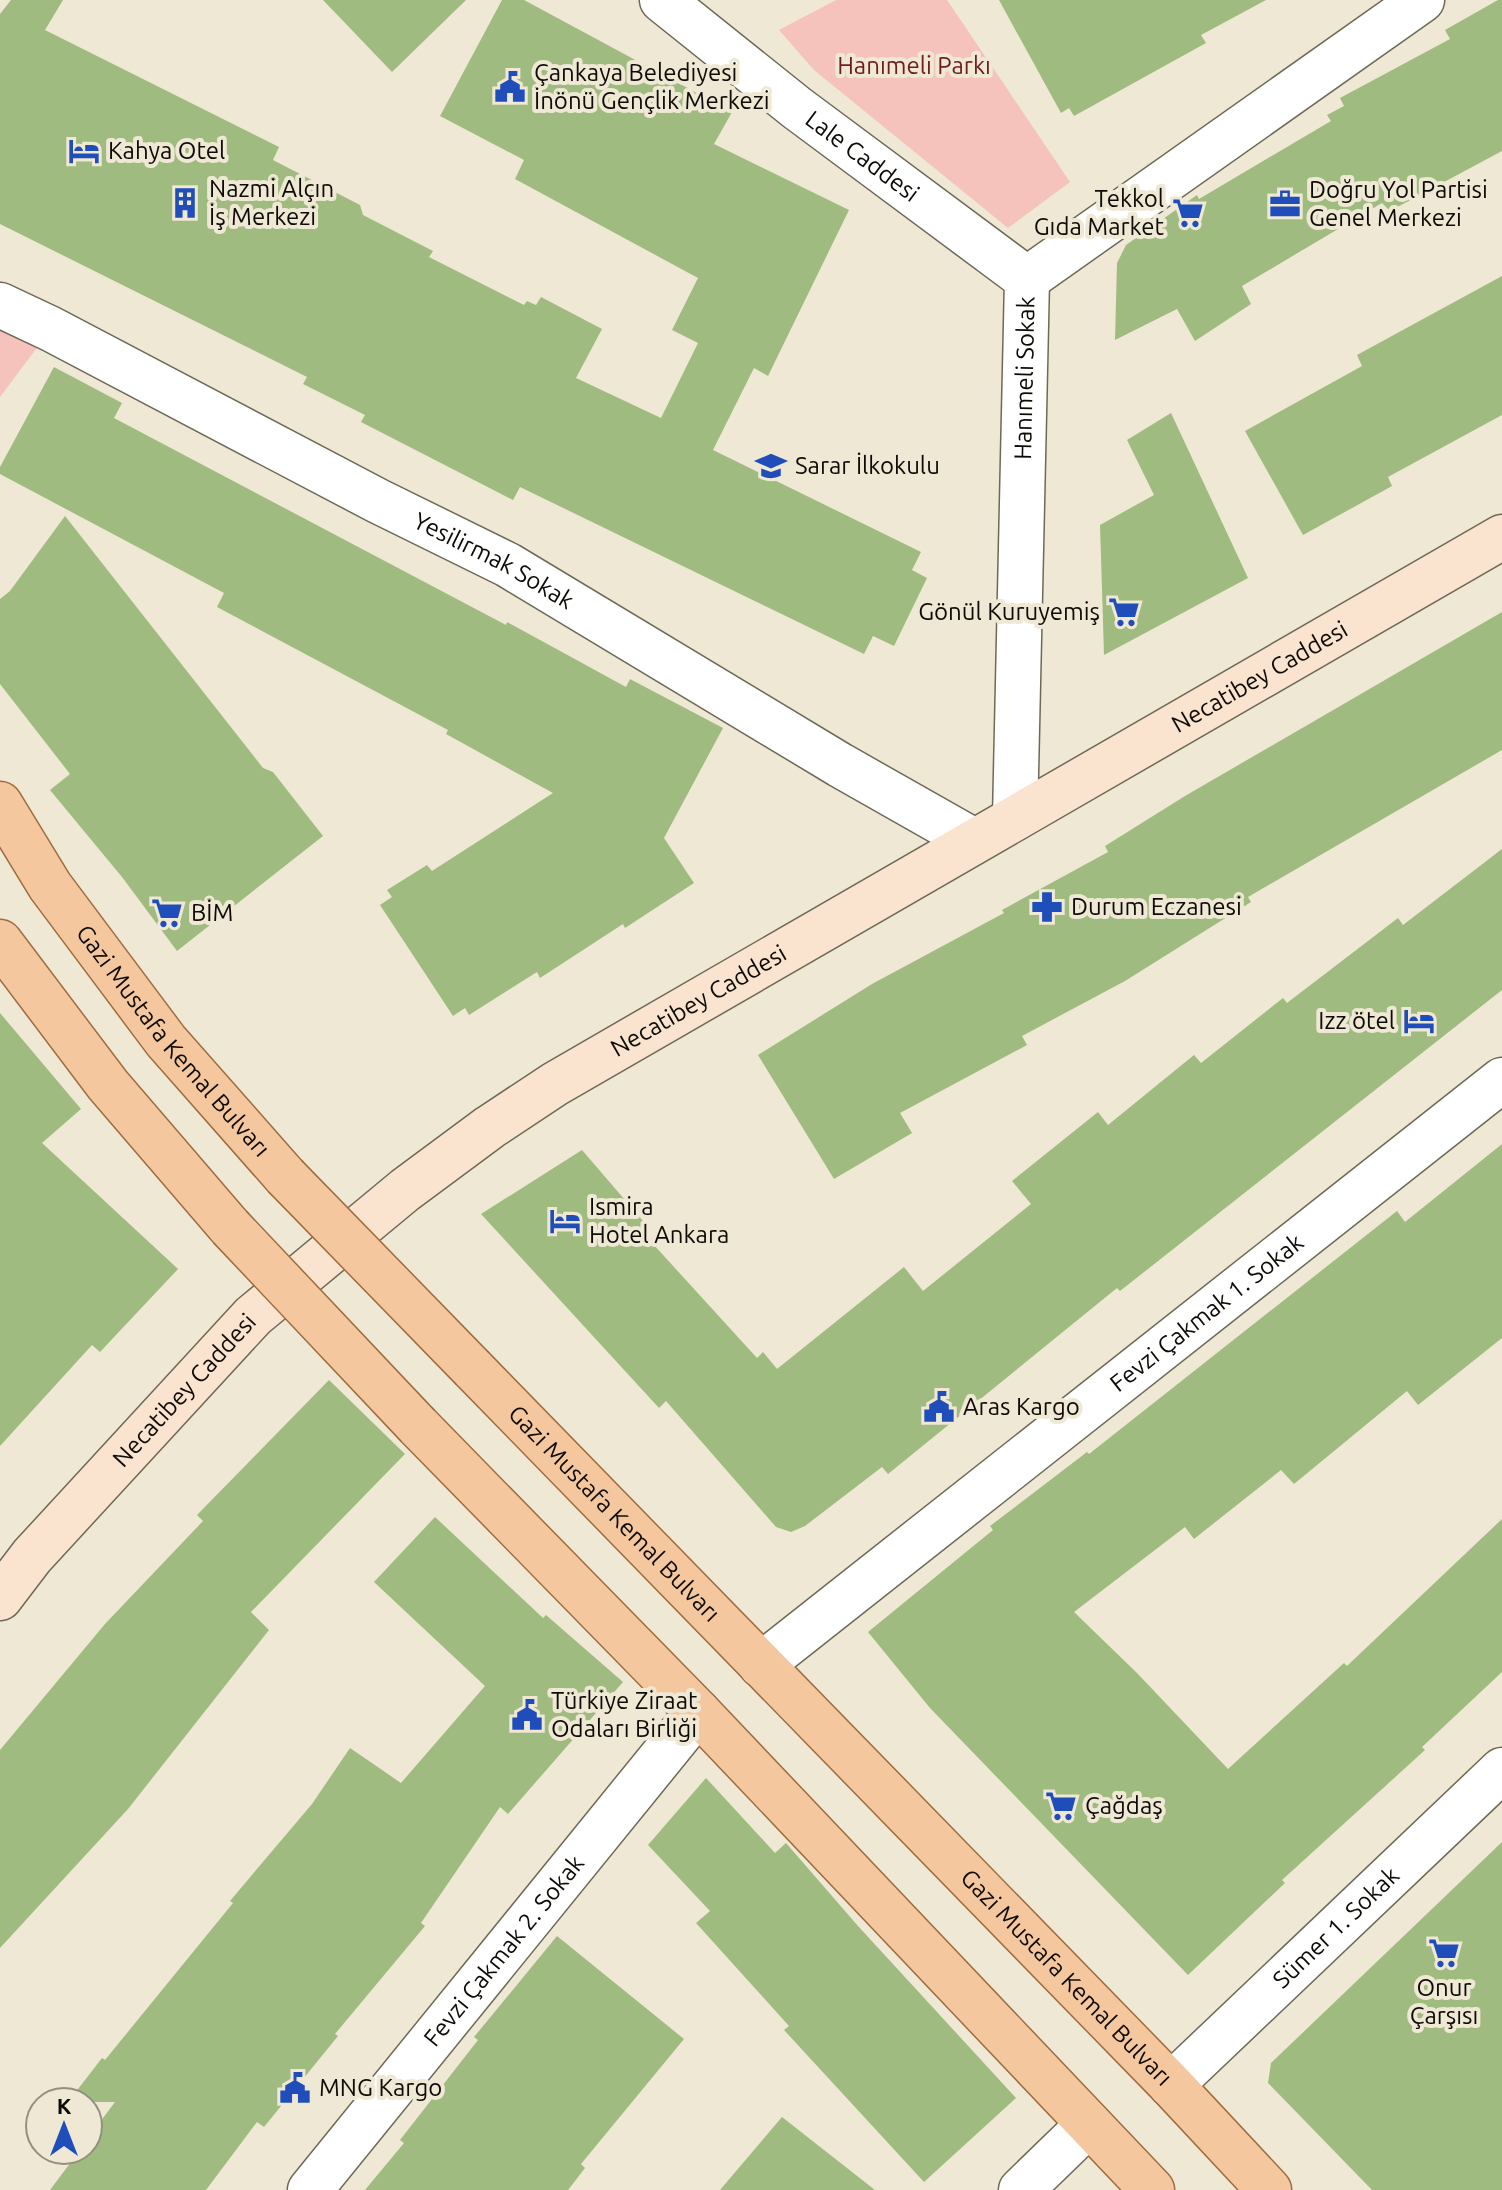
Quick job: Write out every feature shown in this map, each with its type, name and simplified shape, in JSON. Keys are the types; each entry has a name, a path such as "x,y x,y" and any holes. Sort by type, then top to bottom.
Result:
{"main road":[{"name":"Necatibey Caddesi","path":"0,1598 32,1556 253,1316 405,1190 490,1127 555,1084 1502,537"},
{"name":"Gazi Mustafa Kemal Bulvarı","path":"0,804 50,886 166,1041 285,1176 1171,2085 1269,2190"},
{"path":"0,942 108,1085 230,1227 418,1426 698,1712 1152,2190"}],"street":[{"name":"Lale Caddesi","path":"662,0 797,108 1027,279"},
{"name":"Hanımeli Sokak","path":"1015,818 1027,279 1422,0"},
{"name":"Yesilirmak Sokak","path":"0,305 508,565 840,765 974,841"},
{"name":"Fevzi Çakmak 1. Sokak","path":"761,1665 1502,1080"},
{"name":"Fevzi Çakmak 2. Sokak","path":"310,2190 698,1712"},
{"name":"Sümer 1. Sokak","path":"1171,2085 1502,1770"},
{"path":"1021,2190 1089,2124"}],"green space":[{"name":"Hanımeli Parkı","path":"836,0 947,0 1070,182 1008,228 814,70 779,30"},
{"path":"0,305 51,329 0,397"}],"building":[{"path":"11,0 63,0 45,30 279,147 273,160 360,205 363,215 433,251 429,257 524,305 527,301 536,305 541,297 602,329 576,378 661,418 698,343 672,330 698,278 515,179 524,160 440,116 502,0 524,0 732,112 714,144 849,210 768,376 754,368 713,450 921,552 912,570 927,578 894,646 873,636 864,654 520,487 513,500 361,422 365,415 303,384 307,377 0,224 0,14"},
{"path":"323,0 466,0 392,72"},
{"path":"999,0 1266,0 1201,35 1206,43 1074,116 1069,108 1061,113"},
{"path":"1502,0 1502,151 1390,211 1382,203 1242,286 1251,304 1195,341 1177,309 1115,340 1117,263 1126,245 1197,195 1199,199 1331,121 1327,115 1344,106 1340,98 1450,39 1445,30"},
{"path":"1502,276 1502,415 1388,477 1392,486 1303,535 1245,431 1362,366 1357,355"},
{"path":"54,367 122,403 114,418 626,687 630,679 723,728 664,838 694,883 540,978 537,972 469,1015 465,1008 453,1016 380,905 392,897 387,890 427,865 432,871 553,793 446,734 448,730 217,607 224,593 0,474 0,467"},
{"path":"1171,413 1248,578 1104,655 1100,525 1154,495 1127,440"},
{"path":"65,516 263,768 273,772 323,836 177,951 122,877 50,790 70,774 0,684 0,599 10,591"},
{"path":"1502,612 1502,750 1248,897 1251,902 1125,981 1022,1036 1027,1045 900,1113 912,1133 834,1179 758,1055 872,984 1004,913 1002,910 1108,852 1105,846 1185,796"},
{"path":"1502,849 1502,990 1120,1291 1117,1288 888,1474 882,1467 805,1526 791,1532 776,1527 666,1401 659,1408 481,1214 582,1150 649,1228 643,1233 757,1358 763,1352 777,1369 904,1267 923,1291 1031,1204 1012,1181 1098,1112 1108,1125 1194,1055 1201,1063 1283,998 1287,1003 1398,918 1403,925"},
{"path":"0,1013 81,1109 42,1143 178,1269 100,1352 92,1345 0,1446"},
{"path":"1502,1144 1502,1338 1418,1405 1407,1391 1294,1484 1281,1470 1194,1539 1185,1527 1074,1612 1228,1769 1344,1663 1347,1666 1502,1519 1502,1672 1422,1747 1425,1750 1282,1880 1285,1883 1188,1975 930,1708 868,1632 993,1530 990,1526 1087,1452 1089,1454 1397,1211 1405,1222"},
{"path":"329,1380 405,1454 251,1612 269,1630 128,1809 0,1948 0,1750 105,1624 203,1521 197,1515"},
{"path":"435,1517 543,1618 546,1615 623,1682 508,1814 500,1807 421,1923 425,1926 335,2034 338,2036 264,2127 257,2122 206,2190 50,2190 68,2166 104,2166 104,2117 115,2102 104,2102 104,2086 80,2086 102,2058 105,2060 233,1903 230,1901 312,1804 350,1748 401,1783 485,1686 374,1582"},
{"path":"706,1778 775,1853 786,1843 1016,2098 924,2182 784,2030 789,2026 696,1923 710,1911 648,1845"},
{"name":"Onur Çarşısı","path":"1502,1842 1502,2190 1372,2190 1268,2083 1271,2063"},
{"path":"557,1936 684,2039 581,2164 585,2168 568,2190 365,2190 404,2143 400,2140 478,2040 474,2037"},
{"path":"782,2117 875,2190 720,2190"}],"place":[{"name":"Çankaya Belediyesi İnönü Gençlik Merkezi","path":"510,87"},
{"name":"Kahya Otel","path":"84,151"},
{"name":"Nazmi Alçın İş Merkezi","path":"185,203"},
{"name":"Doğru Yol Partisi Genel Merkezi","path":"1285,204"},
{"name":"Tekkol Gıda Market","path":"1188,213"},
{"name":"Sarar İlkokulu","path":"771,466"},
{"name":"Gönül Kuruyemiş","path":"1124,612"},
{"name":"Durum Eczanesi","path":"1047,907"},
{"name":"BİM","path":"167,913"},
{"name":"Izz ötel","path":"1419,1021"},
{"name":"Ismira Hotel Ankara","path":"565,1221"},
{"name":"Aras Kargo","path":"939,1407"},
{"name":"Türkiye Ziraat Odaları Birliği","path":"527,1715"},
{"name":"Çağdaş","path":"1061,1806"},
{"name":"Onur Çarşısı","path":"1444,1953"},
{"name":"MNG Kargo","path":"295,2088"}]}
